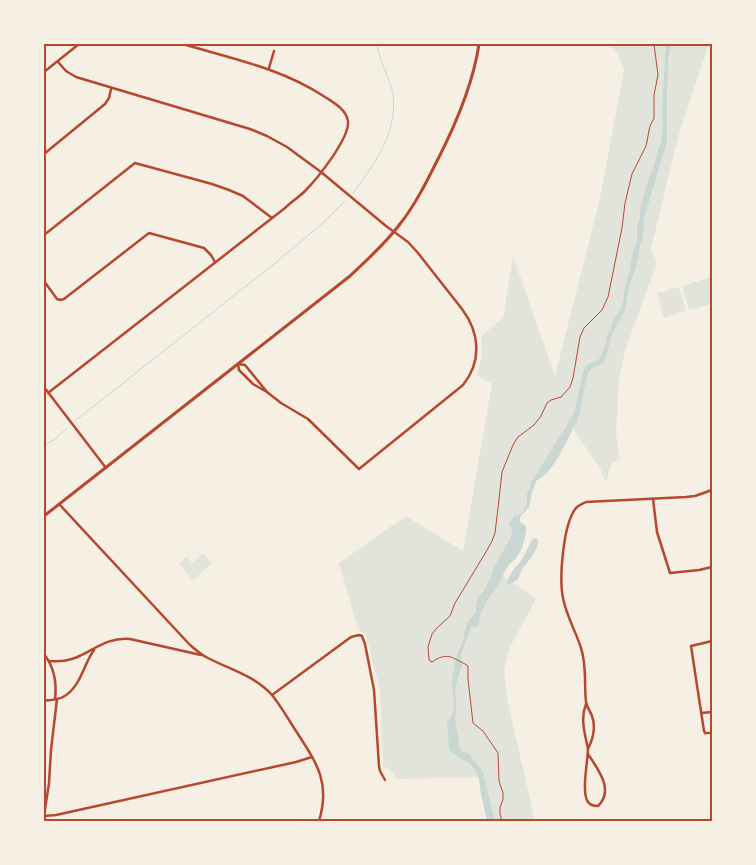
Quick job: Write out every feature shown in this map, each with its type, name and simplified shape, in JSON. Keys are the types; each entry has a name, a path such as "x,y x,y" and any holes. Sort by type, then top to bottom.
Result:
{"main road":[{"path":"44,516 350,276 394,232 419,196 445,146 471,80 479,44"}],"street":[{"path":"44,72 79,44"},
{"path":"48,393 305,191 329,162 348,127 347,116 337,104 294,79 268,69 183,44"},
{"path":"268,69 274,51"},
{"path":"58,62 72,76 260,133 288,147 413,247 468,317 474,330 475,362 470,375 463,385 359,468 308,418 252,384 239,371 238,364 245,365 267,392"},
{"path":"44,154 105,104 112,88"},
{"path":"44,235 135,162 228,190 248,200 272,218"},
{"path":"44,281 57,299 64,299 149,233 204,248 215,262"},
{"path":"44,387 106,468"},
{"path":"588,749 592,742 594,723 586,704 584,660 563,600 562,587 564,545 571,517 576,508 590,502 686,497 712,490"},
{"path":"654,499 655,524 670,573 712,567"},
{"path":"59,504 184,639 205,656 253,679 272,695 312,757 319,772 324,789 323,806 319,821"},
{"path":"272,695 351,637 362,636 374,690 379,766 385,780"},
{"path":"50,661 68,661 78,658 110,640 125,639 205,656"},
{"path":"712,641 691,646 704,730 705,733 712,733"},
{"path":"44,701 62,698 73,688 95,648"},
{"path":"44,654 50,661 56,684 56,699 49,783 44,816 56,815 312,757"},
{"path":"586,704 582,719 588,749 585,793 588,803 598,806 604,797 603,779 588,754"},
{"path":"702,713 712,712"}],"path":[{"path":"502,821 500,808 503,793 499,781 498,753 483,731 473,723 468,668 465,664 446,656 439,657 432,662 430,661 428,647 432,634 450,616 455,603 492,541 495,533 502,472 513,445 518,438 534,425 547,403 561,397 570,387 580,337 584,328 602,310 608,297 632,174 646,146 650,126 654,118 654,95 658,74 654,44"}],"shaded area":[{"path":"601,44 709,44 678,137 651,249 657,262 625,351 619,379 616,434 620,460 612,462 606,483 600,468 567,423 549,456 537,473 527,494 527,503 510,527 512,535 493,569 536,599 510,647 504,671 508,703 535,821 495,821 484,777 396,779 388,768 383,766 380,691 366,635 358,629 339,563 406,516 463,551 492,384 477,376 482,355 481,336 503,318 513,256 555,376 600,198 624,70 619,56 614,50"},
{"path":"666,44 671,44 668,61 667,142 643,221 642,240 625,311 612,334 603,364 592,368 589,372 576,424 572,428 553,466 537,480 529,507 520,517 520,522 526,526 521,550 506,569 486,603 479,620 479,625 476,627 471,626 461,655 462,665 455,688 455,719 460,749 469,754 483,772 495,821 487,821 476,772 471,765 449,749 447,722 451,718 454,708 452,681 456,657 462,644 467,624 476,613 478,597 484,591 493,569 512,535 509,524 515,515 518,516 523,511 527,503 527,494 532,481 574,413 584,369 589,363 600,358 613,321 623,302 637,241 640,208 661,141"},
{"path":"711,277 712,304 689,310 682,286"},
{"path":"679,287 686,311 664,318 657,293"},
{"path":"535,538 538,540 538,544 535,552 521,571 518,579 508,585 507,582 513,570"},
{"path":"203,553 212,563 193,580 179,564 187,557 192,563"}],"waterway":[{"path":"353,193 383,147 392,122 394,109 393,95 377,44"},
{"path":"75,421 274,264 324,222 345,201"},
{"path":"44,445 54,440 67,428"}]}
